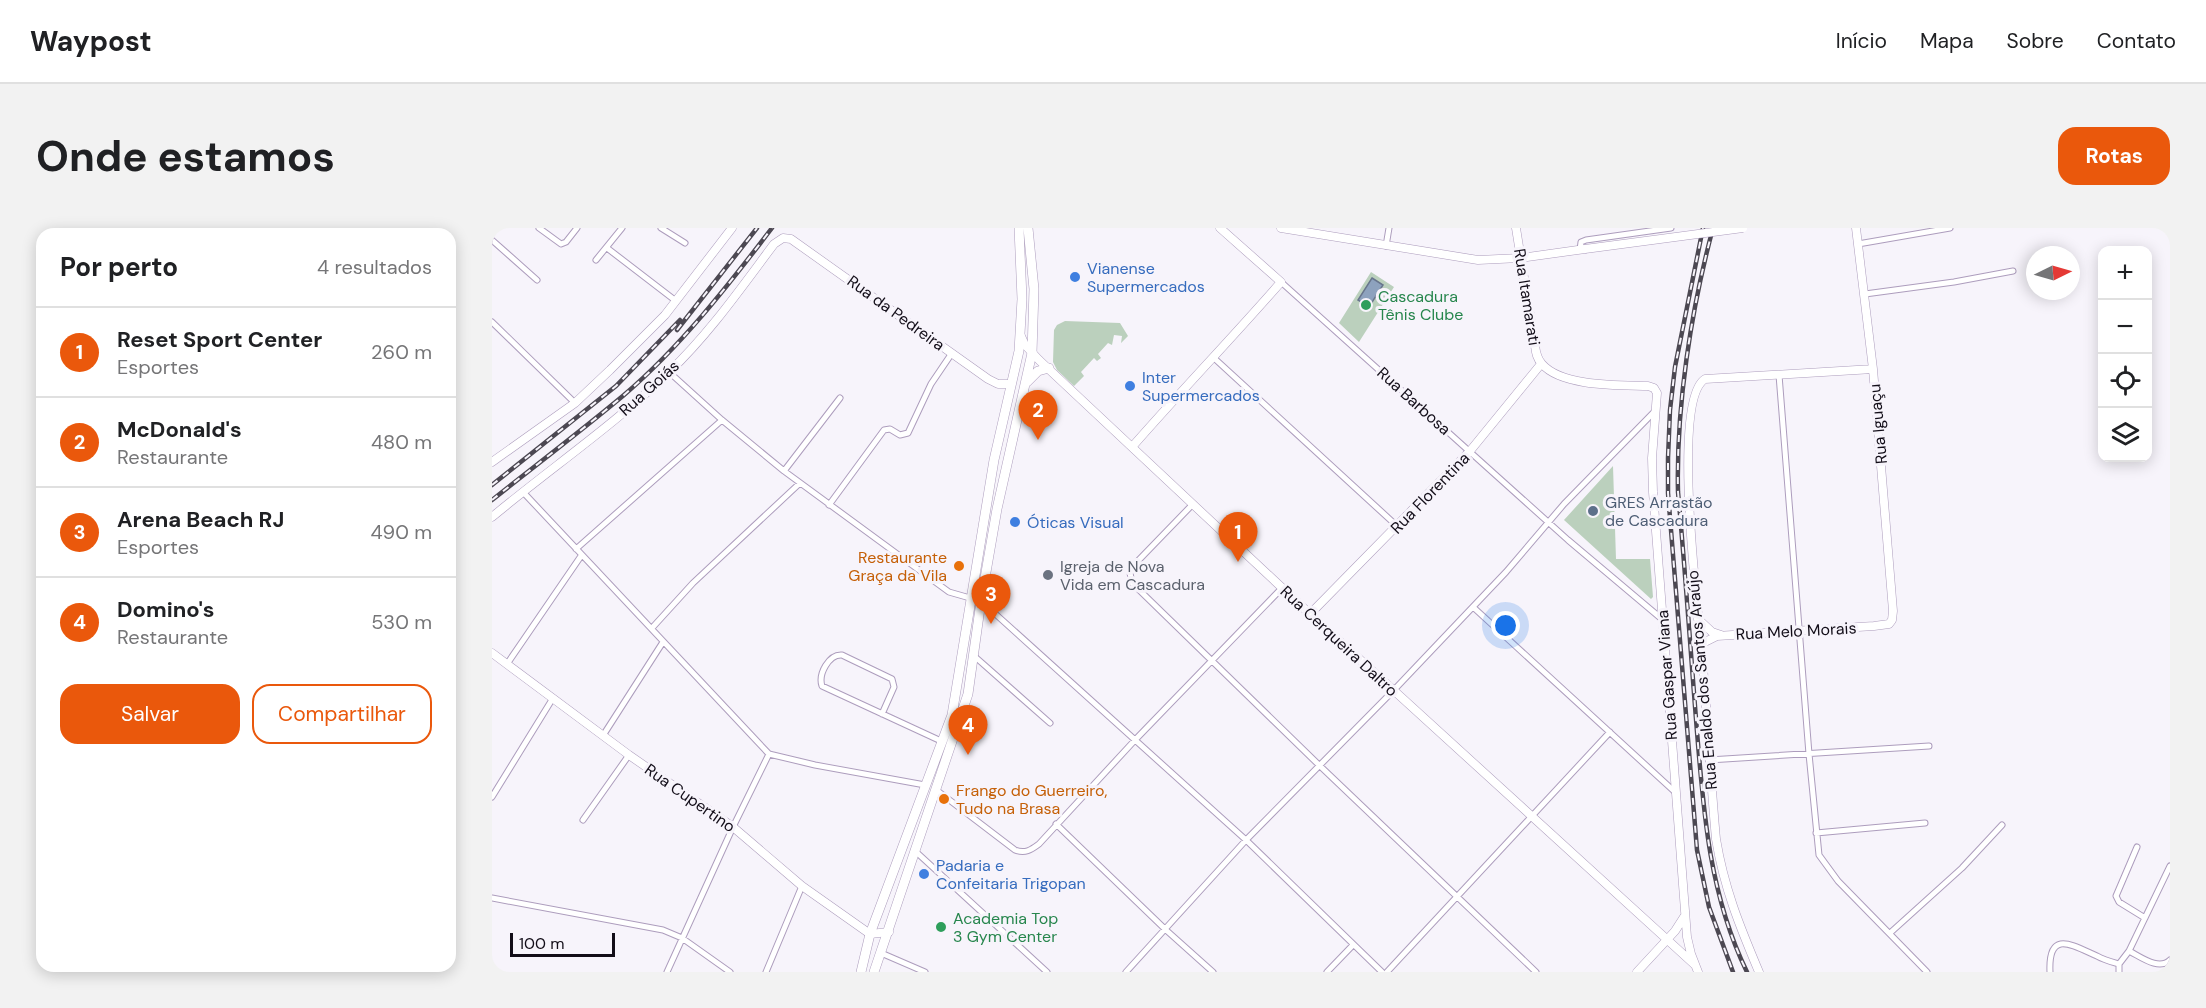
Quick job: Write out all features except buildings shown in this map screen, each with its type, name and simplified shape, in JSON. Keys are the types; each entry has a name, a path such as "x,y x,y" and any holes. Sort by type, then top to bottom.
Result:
{"main road":[{"path":"492,462 575,403 656,325 732,228"},
{"path":"861,972 870,934 952,714 994,460 1020,334 1021,228"},
{"path":"874,972 964,709 997,509 1032,352 1034,289 1021,228"},
{"name":"Rua Barbosa","path":"1220,228 1281,282"},
{"path":"1281,228 1461,259 1493,260 1743,228"},
{"name":"Rua Itamarati","path":"1516,228 1535,346 1541,364"},
{"name":"Rua Iguaçu","path":"1856,228 1873,369 1892,620"},
{"name":"Rua da Pedreira","path":"783,238 791,239 994,382 1011,384"},
{"name":"Rua Goiás","path":"492,517 669,372 729,304 774,244 783,238"},
{"path":"1132,447 1281,282"},
{"name":"Rua Cerqueira Daltro","path":"1020,334 1032,352 1048,368 1192,505 1697,968"},
{"name":"Rua Gaspar Viana","path":"1541,364 1562,376 1582,382 1652,387 1657,393 1652,480 1687,937 1697,968"},
{"name":"Rua Florentina","path":"1310,614 1470,452 1541,364"},
{"path":"1026,384 1038,371 1048,368"},
{"path":"1779,375 1873,369"},
{"name":"Rua Enaldo dos Santos Araújo","path":"1759,972 1733,910 1720,866 1716,839 1701,644 1691,552 1688,491 1692,413 1696,390 1701,382 1712,379 1779,375"},
{"path":"1698,619 1712,632 1721,636"},
{"name":"Rua Melo Morais","path":"1701,644 1708,639 1721,636 1874,626 1889,624 1892,620"},
{"name":"Rua Cupertino","path":"492,652 629,755 733,827 801,886 870,934"},
{"path":"1637,972 1680,925 1685,915"},
{"path":"870,934 888,932"}],"street":[{"path":"539,228 561,244 566,242 577,228"},
{"path":"596,260 622,228"},
{"path":"661,228 685,243"},
{"path":"1386,246 1389,228"},
{"path":"1583,249 1580,243 1584,240 1671,228"},
{"path":"1858,244 1950,228"},
{"path":"492,240 537,280"},
{"path":"607,248 676,301"},
{"path":"1864,294 1954,282 2013,271"},
{"name":"Rua Barbosa","path":"1281,282 1549,522 1663,620"},
{"path":"492,322 575,403"},
{"path":"829,505 884,430 890,429 900,435 908,433 931,384 952,353"},
{"path":"1214,358 1397,526"},
{"path":"669,372 722,420 829,505 949,592 970,598"},
{"path":"1779,375 1819,855 1838,881 1927,972"},
{"path":"784,471 840,398"},
{"path":"1126,972 1245,840 1394,691 1549,522 1656,410"},
{"path":"576,549 722,420"},
{"path":"652,628 693,583 800,483"},
{"path":"522,492 769,754 815,765 925,785"},
{"path":"1192,505 1137,562 1130,576 1132,583 1536,972"},
{"path":"507,664 581,556"},
{"path":"935,789 1015,850 1024,852 1039,844 1135,740 1282,588"},
{"path":"981,602 1245,840 1382,972"},
{"path":"1473,607 1676,792"},
{"path":"604,734 663,642"},
{"path":"882,714 894,687 892,679 842,655 834,654 821,676 822,686 882,714 941,741"},
{"path":"973,655 1050,723"},
{"path":"492,797 554,698"},
{"path":"1387,972 1610,732"},
{"path":"1709,760 1929,746"},
{"path":"667,972 769,754"},
{"path":"583,820 629,755"},
{"path":"1816,833 1925,823"},
{"path":"1056,824 1213,972"},
{"path":"1890,933 1962,868 2002,825"},
{"path":"2137,847 2116,896 2119,902 2145,918"},
{"path":"914,850 1047,972"},
{"path":"2120,972 2119,964 2129,951 2170,866"},
{"path":"766,972 801,886"},
{"path":"492,898 663,930 682,938 730,972"},
{"path":"2050,972 2051,953 2061,943 2069,943 2106,961 2119,964"},
{"path":"1328,972 1353,945"},
{"path":"2129,951 2158,964 2164,964 2170,960"},
{"path":"881,953 925,972"}],"green space":[{"name":"Cascadura Tênis Clube","path":"1371,272 1394,287 1359,342 1339,323"},
{"path":"1065,321 1120,323 1128,336 1121,343 1122,336 1114,335 1112,345 1108,343 1098,354 1101,358 1097,361 1094,358 1081,372 1084,376 1074,386 1057,370 1053,362 1054,330 1057,325"},
{"name":"GRES Arrastão de Cascadura","path":"1613,466 1616,559 1650,559 1653,597 1651,599 1564,520"}],"water":[{"path":"1372,278 1383,285 1369,307 1358,300"}],"railway":[{"path":"677,330 757,228"},
{"path":"492,500 645,376 702,316 772,228"},
{"path":"1703,228 1675,367 1670,410 1668,493 1697,850 1709,907 1733,972"},
{"path":"1713,228 1686,359 1680,426 1678,492 1705,816 1724,911 1747,972"},
{"path":"492,485 616,386 680,320"}],"place":[{"name":"Vianense Supermercados","path":"1075,277"},
{"name":"Cascadura Tênis Clube","path":"1366,305"},
{"name":"Inter Supermercados","path":"1130,386"},
{"name":"McDonald's","path":"1038,440"},
{"name":"GRES Arrastão de Cascadura","path":"1593,511"},
{"name":"Óticas Visual","path":"1015,522"},
{"name":"Reset Sport Center","path":"1238,562"},
{"name":"Restaurante Graça da Vila","path":"959,566"},
{"name":"Igreja de Nova Vida em Cascadura","path":"1048,575"},
{"name":"Arena Beach RJ","path":"991,624"},
{"name":"Domino's","path":"968,755"},
{"name":"Frango do Guerreiro, Tudo na Brasa","path":"944,799"},
{"name":"Padaria e Confeitaria Trigopan","path":"924,874"},
{"name":"Academia Top 3 Gym Center","path":"941,927"}]}
